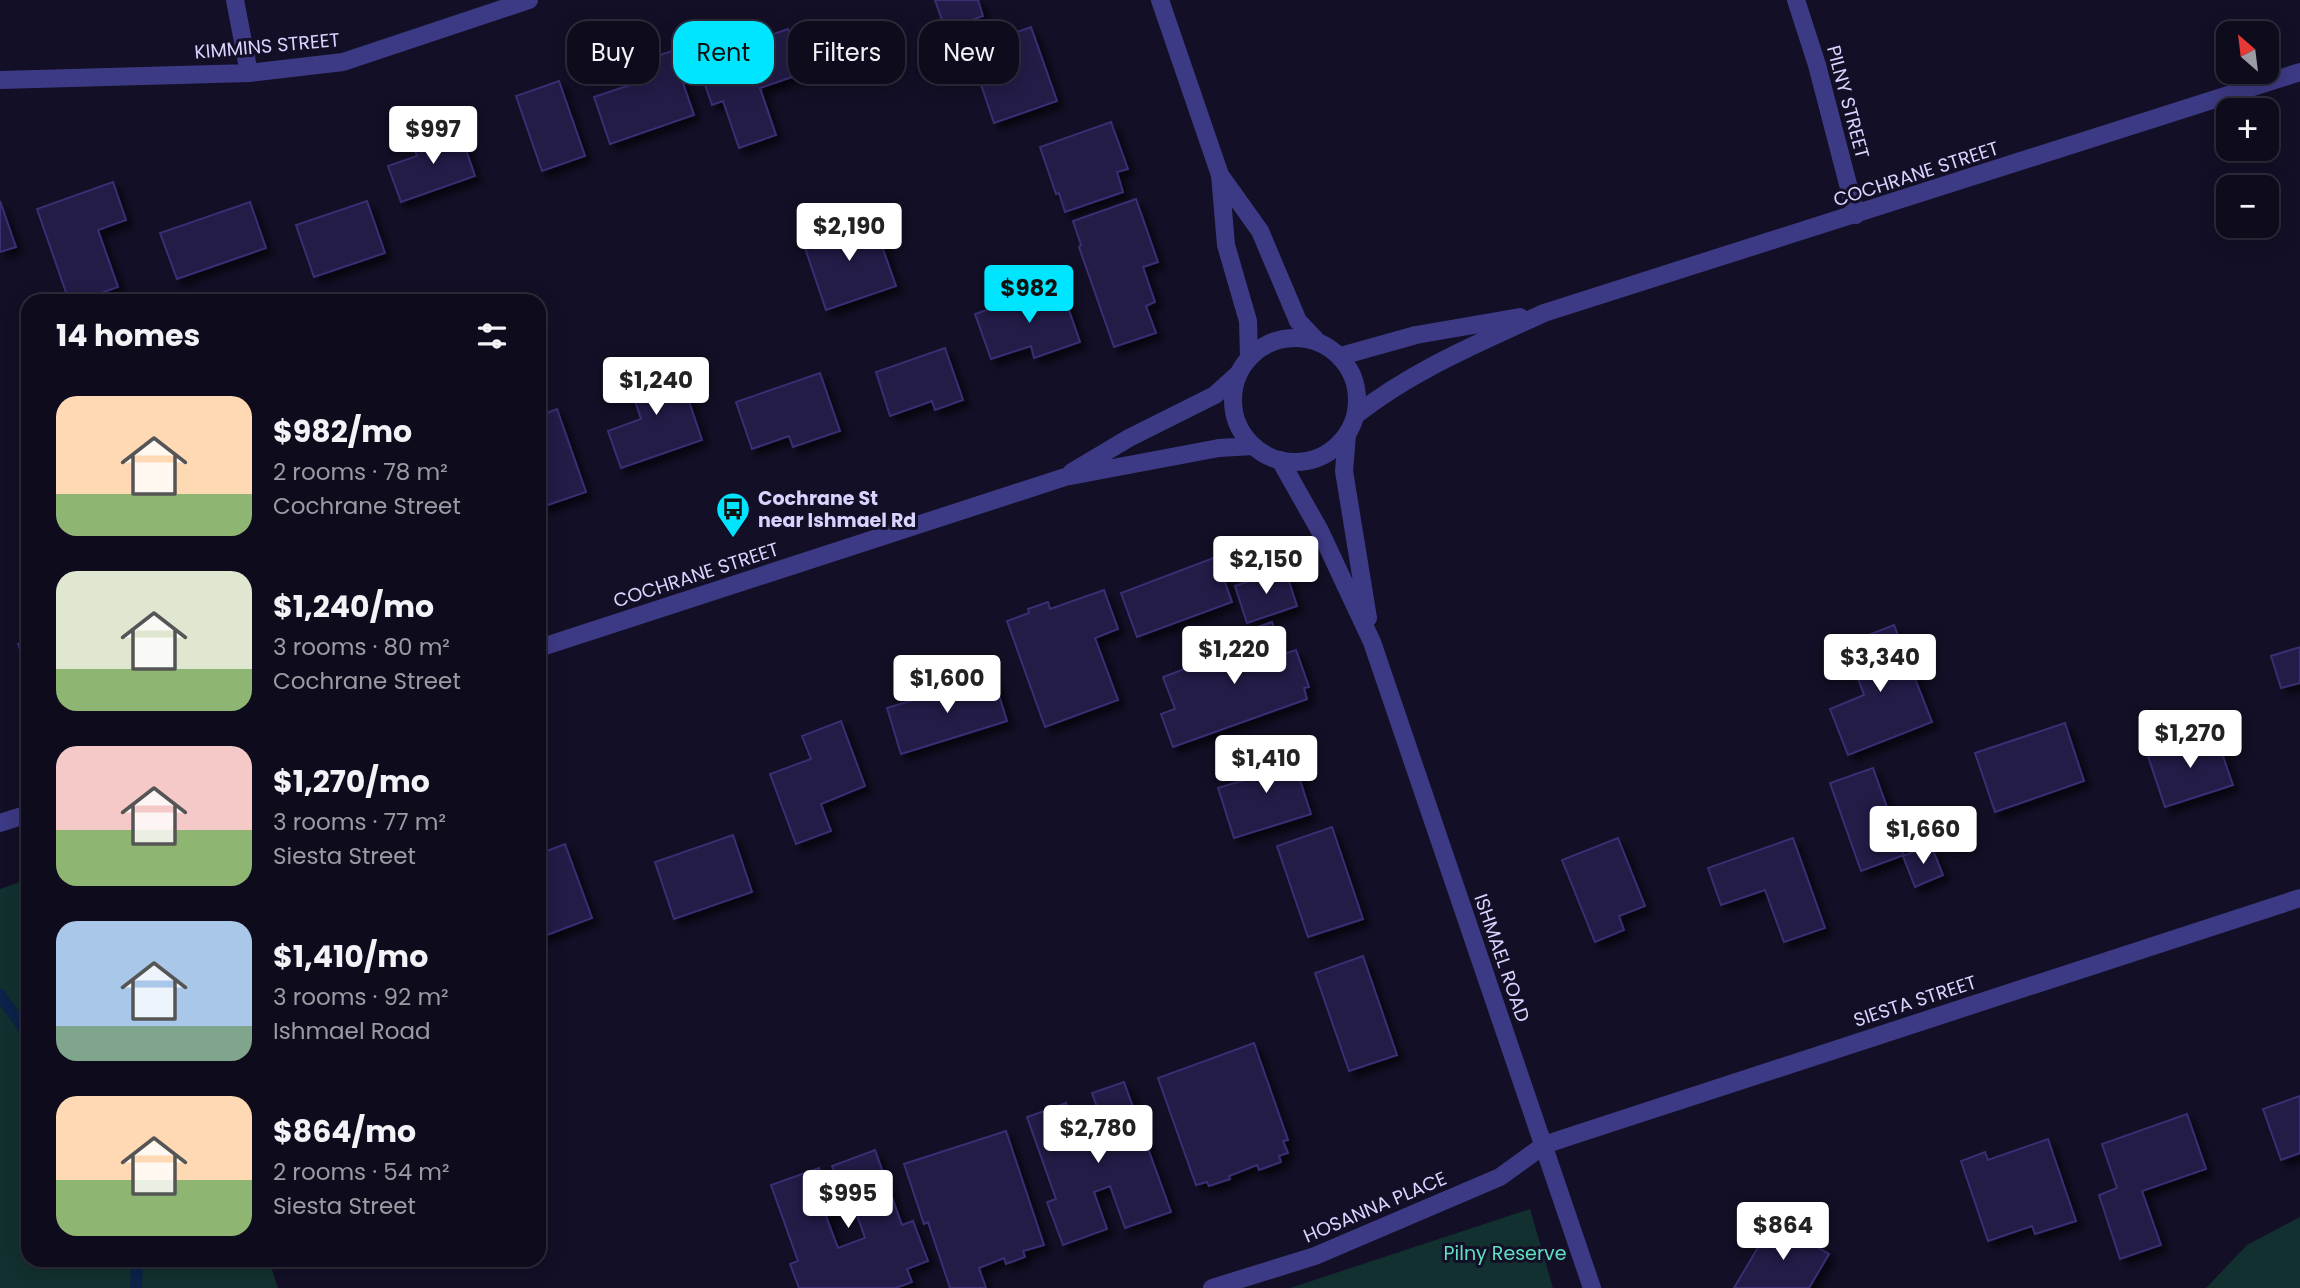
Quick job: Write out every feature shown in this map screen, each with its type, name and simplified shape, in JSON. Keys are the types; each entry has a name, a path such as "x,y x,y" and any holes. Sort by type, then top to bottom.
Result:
{"street":[{"path":"235,0 249,72"},
{"name":"KIMMINS STREET","path":"0,80 249,72 342,62 529,0"},
{"path":"1160,0 1220,174 1226,245 1248,321 1250,357"},
{"name":"PILNY STREET","path":"1796,0 1817,65 1856,215"},
{"name":"COCHRANE STREET","path":"1356,415 1426,368 1544,313 2300,72"},
{"path":"1220,174 1260,231 1298,321 1316,340"},
{"name":"COCHRANE STREET","path":"1341,356 1416,335 1544,313"},
{"path":"1298,337 1316,340 1341,356 1353,374 1358,394 1356,415 1347,435 1334,449 1317,458 1299,462 1265,455 1244,436 1233,408 1237,376 1250,357 1264,346 1280,339 1298,337"},
{"name":"COCHRANE STREET","path":"1065,477 1129,438 1215,395 1237,376"},
{"name":"ISHMAEL ROAD","path":"1347,435 1344,471 1373,642"},
{"name":"COCHRANE STREET","path":"546,646 1065,477 1219,448 1253,446"},
{"name":"ISHMAEL ROAD","path":"1280,460 1320,531 1373,642 1591,1288"},
{"path":"0,823 21,816"},
{"name":"SIESTA STREET","path":"1544,1145 2300,898"},
{"name":"HOSANNA PLACE","path":"1212,1288 1315,1256 1500,1177 1544,1145"}],"green space":[{"path":"21,882 21,1267 271,1267 278,1288 0,1288 0,889"},
{"name":"Pilny Reserve","path":"1530,1209 1553,1288 1290,1288"},
{"path":"2300,1217 2300,1288 2206,1288 2247,1245"}],"building":[{"path":"935,0 978,0 983,16 968,21 942,21"},
{"path":"1031,27 1057,101 994,123 981,84 1019,84 1019,31"},
{"path":"788,29 788,78 774,83 774,34"},
{"path":"672,51 673,84 683,84 694,115 610,144 594,97 633,84 659,84 659,55"},
{"path":"559,81 585,156 542,171 516,96"},
{"path":"705,84 772,84 760,88 776,135 739,148 723,101 712,105"},
{"path":"1111,122 1128,169 1117,172 1123,192 1065,212 1040,147"},
{"path":"458,127 475,176 401,202 388,166 417,156 412,143"},
{"path":"113,182 126,220 98,230 118,287 98,294 67,294 37,209"},
{"path":"1136,199 1158,262 1143,267 1155,302 1146,306 1156,333 1114,347 1079,247 1081,245 1073,221"},
{"path":"0,201 16,247 0,252"},
{"path":"367,201 385,253 314,277 296,225"},
{"path":"250,202 266,248 177,279 160,233"},
{"path":"871,215 896,286 826,310 802,239"},
{"path":"1060,284 1080,342 1034,358 1031,346 991,359 975,314"},
{"path":"945,348 963,400 935,410 932,401 890,416 876,372"},
{"path":"675,360 702,440 621,468 608,431 641,419 627,377"},
{"path":"820,373 840,431 793,447 789,436 752,449 736,402"},
{"path":"557,409 586,492 546,506 546,413"},
{"path":"1216,557 1232,602 1137,637 1121,593"},
{"path":"1285,569 1297,606 1247,623 1235,586"},
{"path":"1104,590 1118,629 1095,638 1118,700 1045,727 1007,621 1048,602 1050,609"},
{"path":"1272,622 1284,654 1296,650 1309,687 1304,688 1307,699 1173,747 1161,714 1175,709 1163,677 1195,665 1193,661 1236,646 1232,636"},
{"path":"1894,625 1932,722 1848,755 1830,709 1864,695 1845,644"},
{"path":"2300,647 2300,683 2281,688 2271,656"},
{"path":"993,676 1007,721 901,754 887,708"},
{"path":"841,721 865,786 821,804 831,831 796,844 770,774 811,759 802,736"},
{"path":"2065,723 2084,781 1995,812 1975,753"},
{"path":"2215,733 2233,785 2165,807 2148,756"},
{"path":"1289,746 1311,814 1234,838 1218,788 1255,777 1249,758"},
{"path":"1873,768 1904,855 1861,871 1830,783"},
{"path":"1332,827 1363,919 1308,937 1277,846"},
{"path":"733,835 752,892 674,919 655,862"},
{"path":"1618,838 1645,906 1619,916 1624,930 1595,942 1562,860"},
{"path":"1793,838 1825,928 1784,942 1765,890 1721,905 1708,868"},
{"path":"565,844 592,918 546,935 546,851"},
{"path":"1931,845 1943,875 1915,887 1903,856"},
{"path":"1363,956 1397,1055 1349,1071 1315,973"},
{"path":"1254,1043 1288,1140 1283,1141 1288,1153 1279,1156 1281,1162 1259,1170 1257,1165 1209,1186 1207,1182 1196,1185 1158,1078"},
{"path":"1124,1082 1171,1212 1125,1228 1110,1186 1094,1192 1107,1229 1063,1245 1047,1202 1056,1199 1027,1117 1066,1103 1073,1125 1100,1115 1092,1093"},
{"path":"2300,1096 2300,1153 2281,1160 2263,1109"},
{"path":"2187,1114 2206,1169 2142,1191 2161,1245 2120,1259 2099,1195 2117,1188 2102,1144"},
{"path":"1006,1131 1044,1245 1023,1251 1025,1257 1006,1264 1004,1258 979,1268 986,1288 950,1288 928,1222 924,1224 904,1164"},
{"path":"2048,1139 2076,1221 2035,1234 2032,1226 1988,1241 1961,1161 1985,1152 1988,1160"},
{"path":"875,1150 902,1225 913,1221 928,1261 907,1269 912,1282 896,1288 799,1288 790,1264 798,1261 771,1185 819,1168 835,1212 826,1216 838,1248 865,1238 853,1204 846,1206 832,1166"},
{"path":"1773,1222 1829,1254 1809,1288 1734,1288"}],"waterway":[{"path":"0,995 21,1024"},
{"path":"136,1288 137,1267"}],"place":[{"name":"Cochrane St near Ishmael Rd","path":"733,539"}]}
